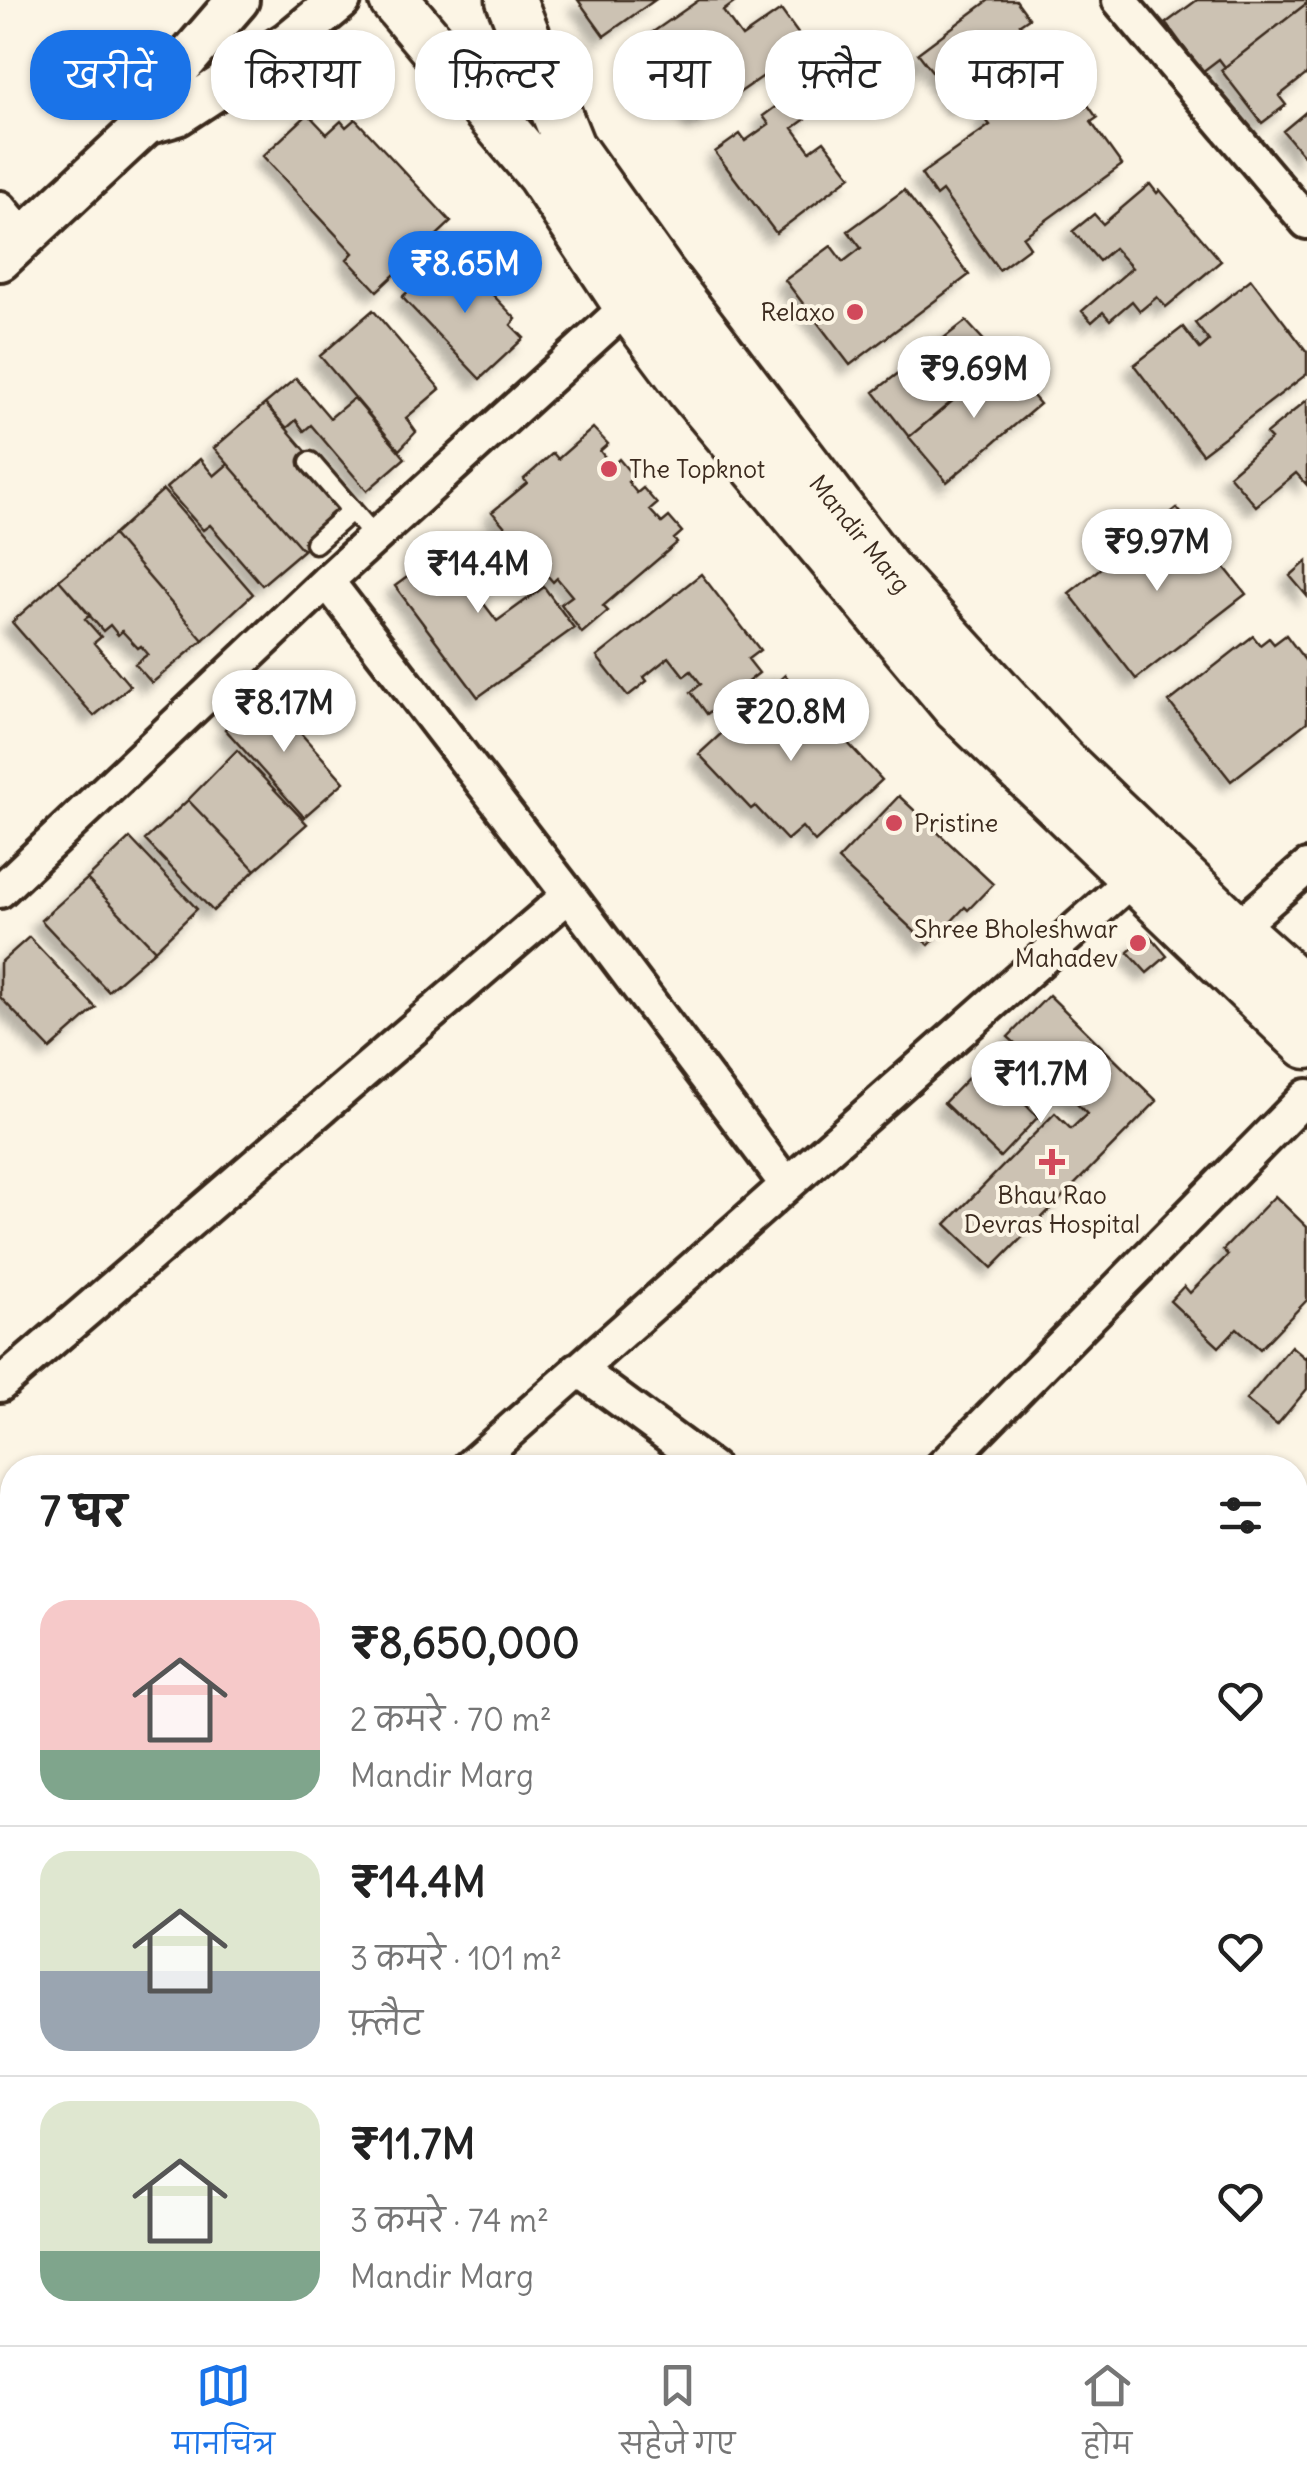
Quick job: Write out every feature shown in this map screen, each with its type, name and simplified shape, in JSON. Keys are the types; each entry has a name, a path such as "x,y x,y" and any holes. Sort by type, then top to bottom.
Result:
{"main road":[{"path":"394,0 644,290"},
{"path":"511,0 570,147 691,389 958,708 1146,867 1223,940 1307,1044"},
{"path":"1223,940 1307,994"}],"street":[{"path":"146,124 161,89 238,0"},
{"path":"8,235 146,124 176,115 288,42 340,0"},
{"path":"1119,0 1307,222"},
{"path":"0,891 330,578 644,290"},
{"path":"330,578 787,1185"},
{"path":"482,1455 1146,867"},
{"path":"1223,940 1307,867"},
{"path":"0,1385 570,896"},
{"path":"954,1455 1307,1096"},
{"path":"578,1369 694,1455"}],"lane":[{"path":"310,462 375,537"},
{"path":"330,578 312,544 352,510"}],"building":[{"path":"578,0 655,0 604,36"},
{"path":"699,0 738,0 723,11 737,30 656,30"},
{"path":"989,0 1016,0 1029,18 1020,24 1025,30 949,30"},
{"path":"1197,0 1307,3 1225,67 1219,59 1202,72 1166,23"},
{"path":"1307,3 1307,74 1279,96 1286,105 1262,123 1221,70"},
{"path":"781,10 795,30 765,30 765,75 745,89 745,35"},
{"path":"935,40 935,75 918,53"},
{"path":"1307,111 1307,159 1283,131"},
{"path":"302,120 314,120 327,134 341,121 346,127 356,120 451,222 377,291 347,259 353,253 263,156"},
{"path":"766,120 804,120 793,128 810,151 824,141 851,176 776,233 715,152 740,134 745,141 769,124"},
{"path":"986,120 1094,120 1091,122 1122,165 1023,237 1030,247 999,270 942,191 936,196 921,174 990,125"},
{"path":"1150,184 1157,193 1160,190 1221,261 1166,307 1157,297 1140,311 1132,301 1110,320 1103,312 1092,322 1082,311 1132,268 1114,248 1099,261 1073,231 1094,214 1103,224"},
{"path":"904,190 969,275 850,365 785,280 831,246 843,262 861,248 848,231"},
{"path":"448,255 463,272 467,268 516,319 511,325 524,338 480,379 402,297"},
{"path":"1251,279 1307,352 1307,374 1202,454 1134,365 1183,327 1200,349 1209,341 1195,323"},
{"path":"373,310 440,389 406,418 416,432 399,450 320,356"},
{"path":"966,321 1002,360 909,437 874,392"},
{"path":"1002,360 1040,404 947,482 909,437"},
{"path":"296,378 330,418 354,398 405,458 367,491 311,425 304,431 296,420 287,428 265,404"},
{"path":"1307,400 1307,485 1296,473 1256,506 1229,475 1271,439 1266,434"},
{"path":"265,404 311,457 348,510 303,550 214,448"},
{"path":"593,428 608,444 600,451 612,466 619,459 634,477 628,482 637,493 643,488 657,504 650,510 662,523 669,517 682,532 674,539 677,543 603,606 608,611 582,633 561,604 572,596 557,578 553,582 492,512 527,483 524,479 553,453 558,459"},
{"path":"200,459 214,476 228,464 303,550 262,585 210,525 203,530 166,488"},
{"path":"163,490 253,594 203,640 113,535"},
{"path":"1177,508 1246,594 1136,679 1069,593"},
{"path":"113,535 203,640 152,683 135,664 148,654 141,646 138,648 122,631 118,635 110,625 103,631 59,580"},
{"path":"470,536 495,570 471,587 497,621 544,587 574,628 478,697 395,586 421,567 415,559 441,540 449,551"},
{"path":"1307,561 1307,596 1290,576"},
{"path":"701,574 760,650 748,659 759,673 707,714 691,692 701,684 691,671 684,676 669,657 628,696 597,657"},
{"path":"59,580 90,615 85,619 101,637 94,643 130,686 94,716 12,622"},
{"path":"1286,635 1307,663 1307,722 1231,781 1169,702 1253,636 1260,645 1269,638 1274,644"},
{"path":"785,675 882,780 815,842 802,827 787,840 699,754"},
{"path":"265,693 344,782 304,817 225,729"},
{"path":"237,750 307,824 255,870 188,800"},
{"path":"899,796 993,884 929,945 838,860"},
{"path":"188,800 255,870 213,911 145,840"},
{"path":"130,838 197,909 155,950 87,879"},
{"path":"87,879 155,950 108,991 41,920"},
{"path":"1148,934 1167,956 1147,973 1128,952"},
{"path":"29,937 96,1008 50,1049 0,997 0,963"},
{"path":"1049,995 1157,1101 992,1268 946,1224 1055,1113 1071,1129 1087,1114 1042,1069 1016,1095 1038,1117 1000,1157 944,1103 994,1051 1011,1068 1026,1053 1008,1037"},
{"path":"1275,1196 1307,1227 1307,1300 1260,1349 1237,1328 1219,1347 1170,1301 1184,1286 1190,1293 1228,1255 1223,1250"},
{"path":"1291,1346 1307,1356 1307,1389 1277,1425 1246,1400"}],"place":[{"name":"Relaxo","path":"855,312"},
{"name":"The Topknot","path":"609,469"},
{"name":"Pristine","path":"894,823"},
{"name":"Shree Bholeshwar Mahadev","path":"1138,943"},
{"name":"Bhau Rao Devras Hospital","path":"1052,1162"}]}
